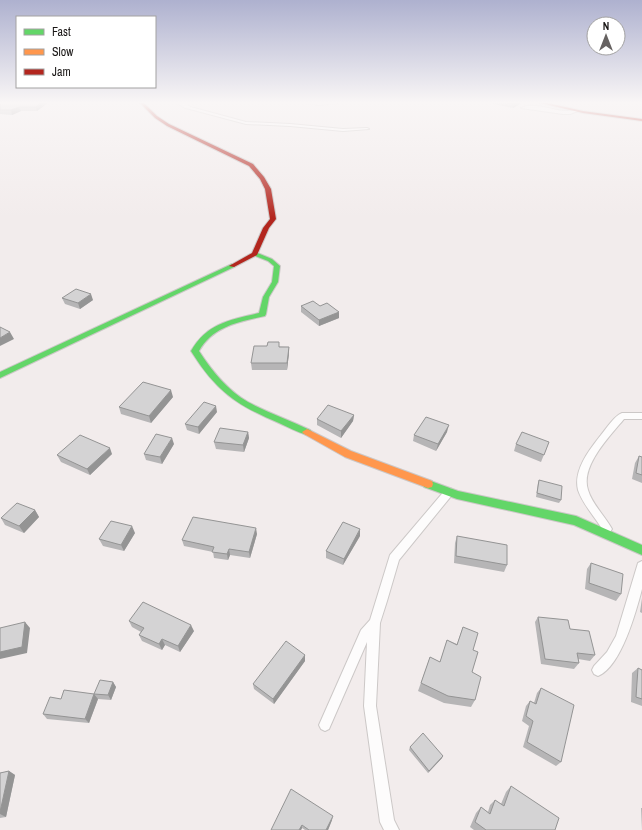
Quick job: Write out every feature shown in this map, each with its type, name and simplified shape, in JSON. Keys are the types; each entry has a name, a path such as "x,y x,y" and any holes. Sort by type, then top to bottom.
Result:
{"street":[{"path":"0,375 255,254 266,228 273,219 270,189 261,175 251,165 201,141"},
{"path":"255,254 270,260 277,266 275,282 266,297 262,314 209,331 197,343 195,351 202,363 228,392 252,408 284,420 348,454 449,492 576,521 611,535 642,550"}],"lane":[{"path":"611,535 582,489 582,473 600,442 622,416 642,416"},
{"path":"392,830 387,822 370,706 374,623 394,558 449,492"},
{"path":"598,670 607,662 620,640 642,566"},
{"path":"325,725 365,634 374,623"}],"building":[{"path":"76,289 91,294 78,303 62,298"},
{"path":"313,301 320,306 327,303 339,312 319,320 301,306"},
{"path":"0,327 10,332 0,338"},
{"path":"268,342 279,342 279,347 289,347 287,363 251,363 254,346 267,346"},
{"path":"143,382 171,390 149,416 119,407"},
{"path":"204,402 216,406 198,427 185,424"},
{"path":"328,405 354,415 341,431 317,419"},
{"path":"426,417 449,425 438,444 414,435"},
{"path":"220,428 248,432 243,445 214,442"},
{"path":"522,432 549,442 544,455 516,444"},
{"path":"156,434 172,438 160,457 144,454"},
{"path":"80,435 110,448 87,469 57,455"},
{"path":"639,456 642,457 642,475 636,473"},
{"path":"539,480 562,486 561,500 537,493"},
{"path":"17,503 35,510 19,526 1,518"},
{"path":"193,517 256,528 249,552 229,549 227,554 212,552 214,547 182,540"},
{"path":"111,521 132,526 121,545 99,539"},
{"path":"343,522 360,529 344,559 326,551"},
{"path":"457,536 507,545 507,565 456,556"},
{"path":"591,563 623,574 621,594 589,583"},
{"path":"143,602 191,625 178,646 162,639 159,644 139,635 144,628 129,621"},
{"path":"538,617 568,620 570,629 589,631 595,655 577,653 579,663 545,659"},
{"path":"25,622 22,647 0,652 0,628"},
{"path":"463,627 478,633 473,650 478,652 472,672 481,677 475,700 448,696 421,683 430,657 440,662 447,640 457,645"},
{"path":"286,641 305,655 273,699 253,684"},
{"path":"638,668 642,670 642,699 636,697"},
{"path":"100,680 113,682 108,695 94,694"},
{"path":"541,688 574,705 561,762 527,742 533,721 526,716 530,701 536,704"},
{"path":"64,690 94,694 85,719 43,714 50,697 61,699"},
{"path":"423,733 443,756 429,771 410,747"},
{"path":"9,771 0,812 0,773"},
{"path":"511,786 559,818 555,830 486,830 475,822 481,807 490,814 495,800 504,806"},
{"path":"291,789 333,816 326,830 309,830 302,825 299,830 271,830"}],"traffic: fast":[{"path":"255,254 270,260 277,266 275,282 266,297 262,314 214,329 200,342 195,351 206,368 220,384 244,404 307,432"},
{"path":"0,375 232,266"},
{"path":"428,484 457,495 576,521 642,550"}],"traffic: slow":[{"path":"307,432 348,454 428,484"}],"traffic: jam":[{"path":"201,141 251,165 262,178 268,189 273,219 266,228 255,254 232,266"}]}
